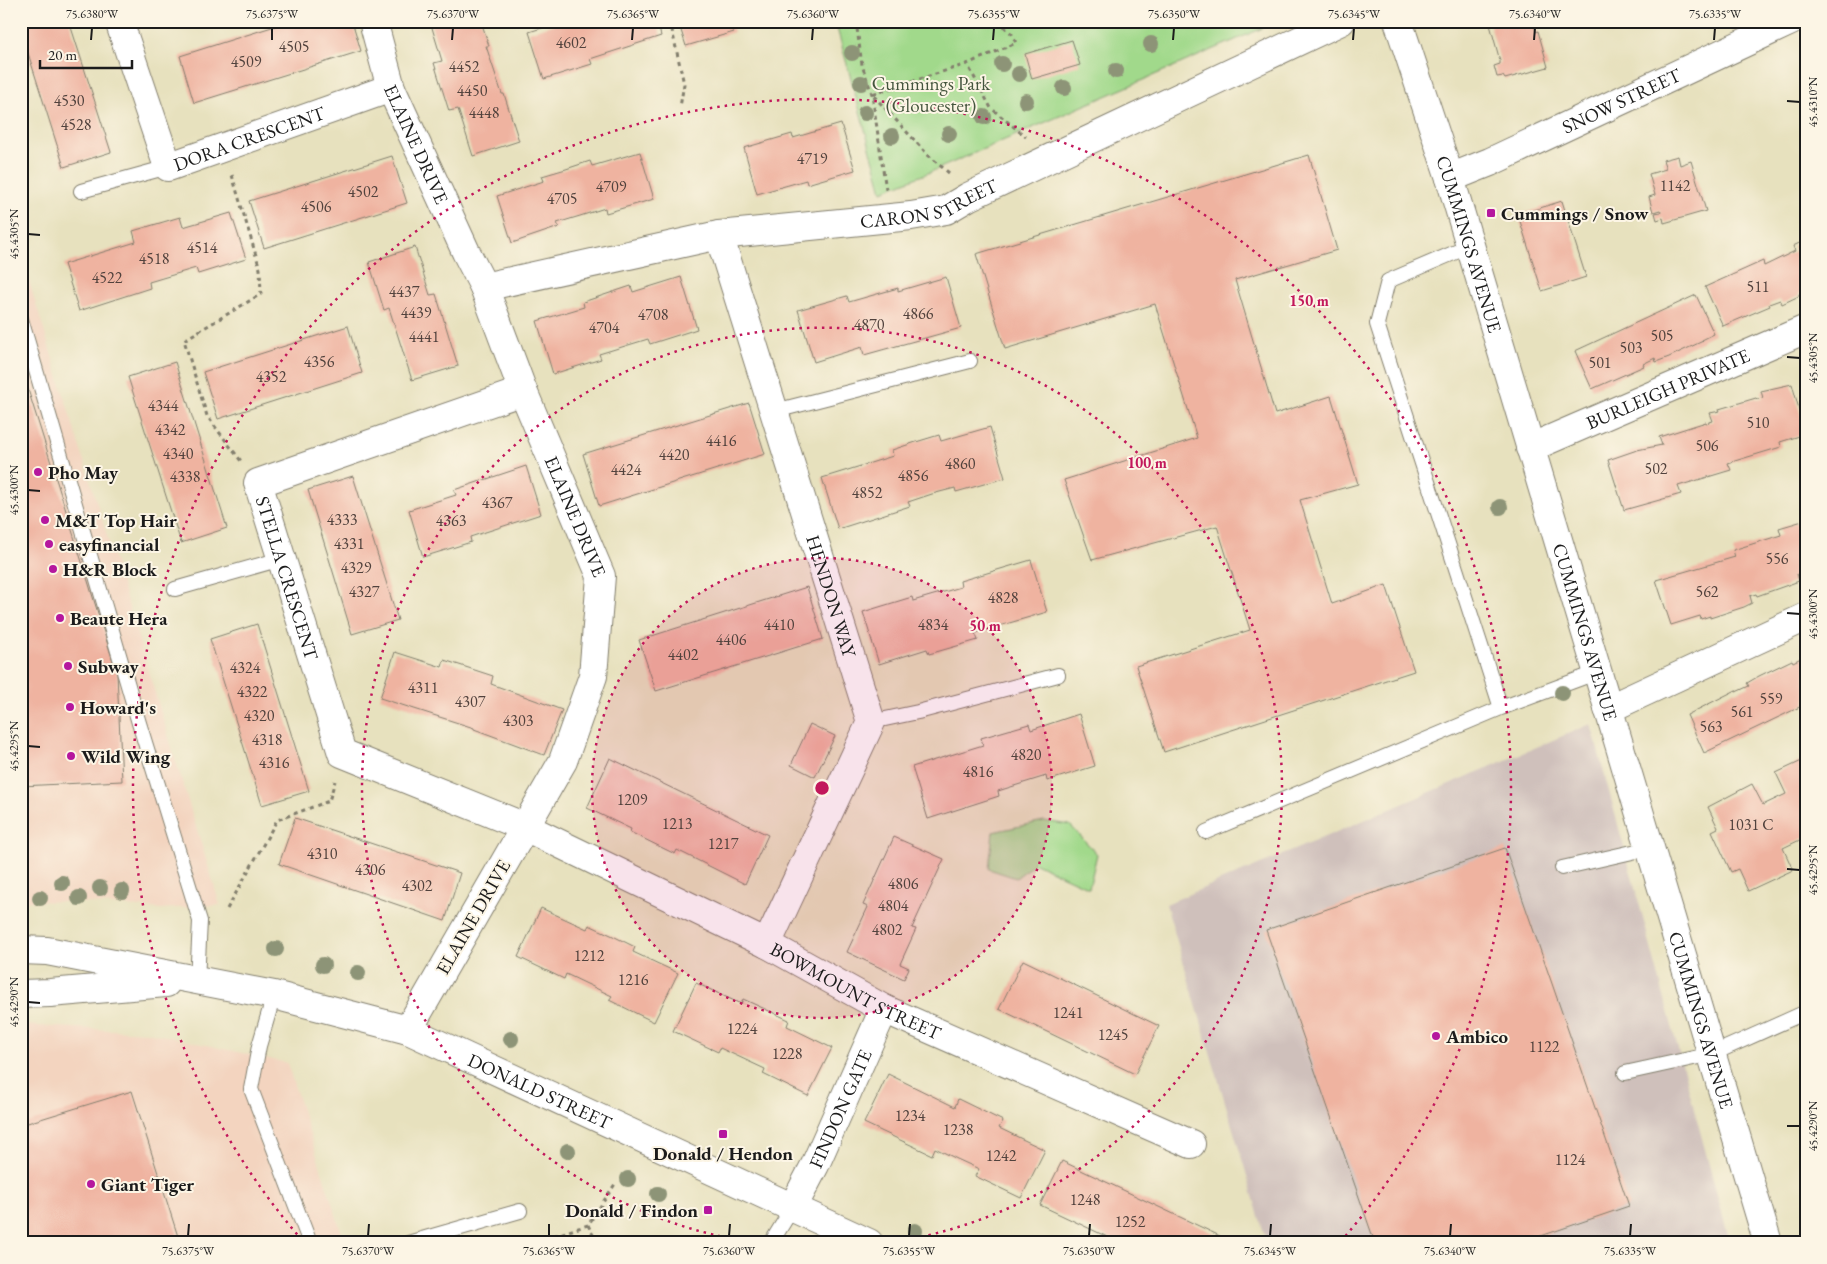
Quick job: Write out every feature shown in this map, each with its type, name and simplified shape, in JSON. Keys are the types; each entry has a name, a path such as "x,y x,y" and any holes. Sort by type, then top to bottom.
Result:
{"street":[{"name":"DORA CRESCENT","path":"119,21 168,167 391,88"},
{"name":"ELAINE DRIVE","path":"373,21 391,88 484,287 523,391 601,576 593,676 563,761 408,1030"},
{"name":"CARON STREET","path":"484,287 719,234 911,216 946,210 968,197 1341,21"},
{"name":"CUMMINGS AVENUE","path":"1398,21 1450,178 1768,1243"},
{"name":"SNOW STREET","path":"1450,178 1490,162 1791,21"},
{"name":"HENDON WAY","path":"719,234 871,722"},
{"name":"BURLEIGH PRIVATE","path":"1530,448 1806,329"},
{"name":"STELLA CRESCENT","path":"342,753 258,483 523,391"},
{"path":"1608,710 1806,617"},
{"path":"767,944 871,722"},
{"path":"342,753 525,827"},
{"name":"BOWMOUNT STREET","path":"525,827 767,944 884,1009 1191,1144"},
{"name":"DONALD STREET","path":"21,950 47,951 274,995 408,1030 869,1243"},
{"name":"DONALD STREET","path":"21,994 197,980"},
{"name":"FINDON GATE","path":"793,1207 815,1165 884,1009"}],"lane":[{"path":"81,192 168,167"},
{"path":"1470,246 1388,281 1377,324 1501,708"},
{"path":"21,320 200,921 197,980"},
{"path":"775,410 970,361"},
{"path":"175,589 281,559"},
{"path":"1206,832 1501,708 1598,672"},
{"path":"871,722 918,712 1058,675"},
{"path":"1562,868 1650,848"},
{"path":"274,995 259,1046 251,1089 310,1243"},
{"path":"1625,1073 1712,1054 1806,1012"},
{"path":"772,1243 793,1207"},
{"path":"408,1243 520,1211"}],"path":[{"path":"670,21 684,84 680,107"},
{"path":"856,21 862,65 872,94 886,192"},
{"path":"872,94 967,64 1016,43 1012,34 998,21"},
{"path":"967,64 991,108 1053,158"},
{"path":"872,94 928,155 957,180 968,197"},
{"path":"223,147 260,269 261,294 184,340 207,416 258,483"},
{"path":"227,909 277,820 329,801 342,753"},
{"path":"531,1243 588,1225 614,1184"},
{"path":"588,1225 597,1243"}],"shaded area":[{"path":"21,255 220,905 161,909 77,902 21,901"},
{"path":"1591,724 1730,1243 1267,1243 1166,904"},
{"path":"21,1025 147,1032 287,1063 345,1243 21,1243"}],"green space":[{"name":"Cummings Park (Gloucester)","path":"835,21 1279,21 933,171 882,191"},
{"path":"1044,821 1070,825 1097,854 1089,888 1035,863 1016,878 989,869 993,832"}],"building":[{"path":"21,21 69,21 111,152 64,167 21,31"},
{"path":"291,21 352,21 361,51 194,103 180,56"},
{"path":"430,21 481,21 489,46 486,46 519,141 473,156 458,109 449,111 434,63 442,61"},
{"path":"564,21 657,21 661,36 590,59 592,64 544,79 529,32"},
{"path":"678,21 747,22 732,27 734,32 686,46"},
{"path":"1489,21 1533,21 1536,32 1538,31 1548,67 1505,79 1503,76 1497,77 1494,66 1500,64 1500,61"},
{"path":"1627,21 1646,22 1635,25 1628,24"},
{"path":"1072,40 1080,65 1032,79 1025,54"},
{"path":"841,124 855,170 807,184 806,180 757,194 744,148 792,134 793,138"},
{"path":"640,152 654,199 606,213 605,208 557,223 559,227 512,243 497,196 544,181 542,176 590,161 592,166"},
{"path":"1309,155 1337,250 1235,280 1275,414 1331,396 1358,484 1300,500 1332,604 1386,585 1414,671 1164,752 1136,666 1250,630 1217,526 1092,560 1064,480 1197,438 1155,304 1005,349 976,254"},
{"path":"392,156 407,203 264,248 249,201"},
{"path":"1678,156 1680,165 1691,161 1706,211 1664,223 1663,218 1657,220 1655,213 1661,212 1660,210 1653,212 1649,197 1655,195 1649,174 1666,169 1663,160"},
{"path":"1562,201 1586,277 1542,291 1518,215"},
{"path":"231,213 246,259 198,274 196,268 149,282 150,288 79,311 64,264 136,242 133,231 180,217 183,227"},
{"path":"1806,240 1806,291 1782,304 1780,300 1769,304 1770,306 1723,326 1705,287 1763,261 1764,266 1795,251 1793,246"},
{"path":"415,247 430,295 436,294 458,366 412,380 389,308 384,310 369,262"},
{"path":"681,277 697,329 650,344 648,339 599,354 601,359 553,374 537,321 584,307 583,302 631,286 633,292"},
{"path":"946,277 961,328 864,355 862,347 814,362 798,310 847,296 849,302 898,288 898,291"},
{"path":"1696,295 1714,334 1669,357 1656,362 1655,358 1643,364 1644,366 1592,389 1575,351"},
{"path":"348,326 362,373 218,419 203,372"},
{"path":"175,362 227,528 181,543 128,377"},
{"path":"21,367 117,674 122,781 21,786"},
{"path":"1792,384 1806,434 1780,442 1781,447 1728,463 1731,470 1678,486 1681,494 1624,510 1608,460 1637,450 1662,445 1659,437 1713,421 1710,413 1756,398 1763,398 1761,391"},
{"path":"749,403 765,454 599,506 583,454"},
{"path":"990,427 1005,478 956,492 955,488 932,494 908,502 910,506 838,529 822,478 893,456 892,450 939,435 941,441"},
{"path":"526,466 541,514 470,537 471,542 423,557 409,510 456,495 454,490"},
{"path":"353,476 398,620 352,634 308,490"},
{"path":"1806,520 1806,573 1797,574 1799,581 1757,596 1756,594 1750,596 1752,603 1744,607 1710,618 1710,616 1701,619 1700,616 1671,625 1656,580 1735,557 1733,550 1781,535 1779,528"},
{"path":"1031,560 1047,612 975,633 978,640 929,654 927,649 879,664 863,612 912,597 913,601 961,587 960,581"},
{"path":"807,587 823,639 656,691 639,640"},
{"path":"257,624 309,791 262,805 210,639"},
{"path":"395,652 442,667 444,660 493,676 491,684 562,710 544,755 474,728 380,698"},
{"path":"1805,656 1806,704 1704,753 1687,715 1736,690 1736,692 1749,686 1747,683 1759,676 1792,660 1793,662"},
{"path":"1079,714 1095,766 1047,781 1046,776 998,791 999,796 928,819 912,767 983,745 981,738 1029,724 1031,730"},
{"path":"810,724 835,736 815,777 791,765"},
{"path":"610,758 768,835 745,884 677,850 675,854 630,832 631,829 587,808"},
{"path":"1806,759 1806,837 1783,848 1793,870 1748,891 1738,869 1731,872 1712,831 1718,828 1708,807 1752,784 1763,805 1786,794 1776,773"},
{"path":"295,818 460,873 445,921 279,864"},
{"path":"894,837 944,859 912,928 916,929 900,964 909,968 904,979 847,952 868,907 863,905"},
{"name":"Ambico","path":"1505,848 1629,1206 1535,1238 1536,1243 1375,1243 1266,930"},
{"path":"541,908 587,929 589,925 611,935 635,947 633,952 678,973 654,1022 609,1000 612,996 587,984 566,974 564,979 518,957"},
{"path":"1023,960 1159,1026 1135,1074 999,1009"},
{"path":"696,983 741,1004 743,999 789,1020 787,1026 832,1048 808,1096 763,1074 765,1069 720,1048 718,1052 673,1031"},
{"path":"888,1074 955,1107 958,1099 1003,1121 999,1128 1045,1150 1021,1198 975,1176 979,1169 935,1148 932,1155 864,1123"},
{"name":"Giant Tiger","path":"132,1091 180,1243 21,1243 21,1125"},
{"path":"1062,1161 1220,1236 1217,1243 1120,1243 1040,1205"}],"place":[{"name":"Cummings / Snow","path":"1491,213"},
{"name":"Pho May","path":"38,472"},
{"name":"M&T Top Hair","path":"45,520"},
{"name":"easyfinancial","path":"49,544"},
{"name":"H&R Block","path":"53,569"},
{"name":"Beaute Hera","path":"60,618"},
{"name":"Subway","path":"68,666"},
{"name":"Howard's","path":"70,707"},
{"name":"Wild Wing","path":"71,756"},
{"name":"Ambico","path":"1436,1036"},
{"name":"Donald / Hendon","path":"723,1134"},
{"name":"Giant Tiger","path":"91,1184"},
{"name":"Donald / Findon","path":"708,1210"}]}
